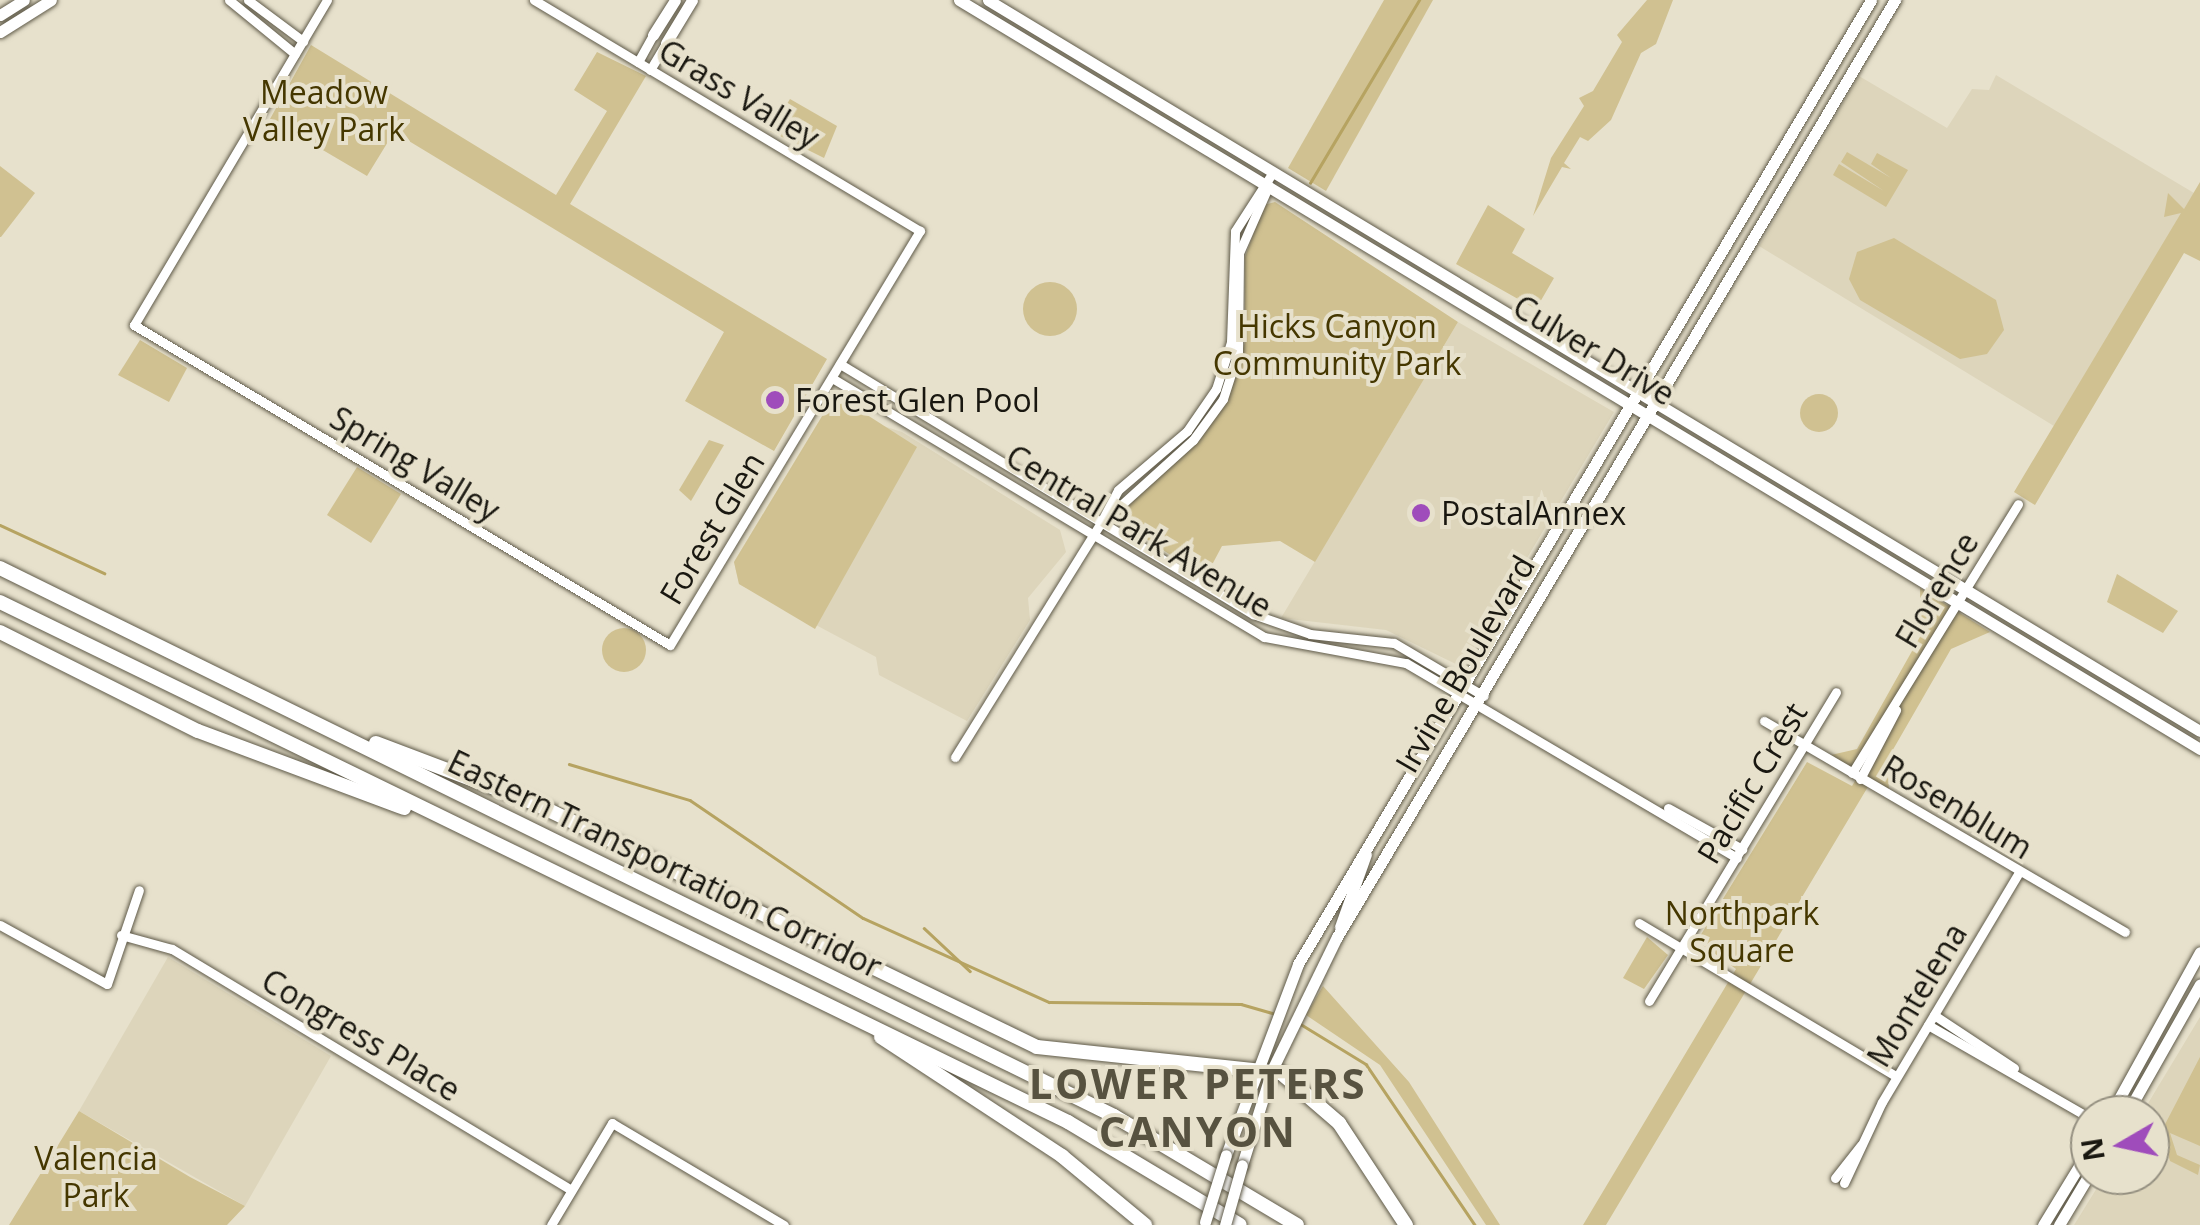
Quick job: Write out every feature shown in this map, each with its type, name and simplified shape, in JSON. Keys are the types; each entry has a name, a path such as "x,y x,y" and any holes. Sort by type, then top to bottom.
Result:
{"highway":[{"name":"Eastern Transportation Corridor","path":"0,568 1114,1116 1297,1225"},
{"name":"Eastern Transportation Corridor","path":"0,602 1068,1122 1240,1225"},
{"path":"0,632 198,731 480,836"},
{"path":"282,706 534,802 1037,1047 1092,1060 1254,1064 1272,1070 1339,1123 1406,1225"},
{"path":"861,1021 1062,1156 1145,1225"}],"main road":[{"path":"0,16 24,0"},
{"path":"0,32 50,0"},
{"path":"655,32 675,0"},
{"path":"668,41 692,0"},
{"name":"Culver Drive","path":"959,0 1264,189 2200,731"},
{"name":"Culver Drive","path":"988,0 1654,400 2200,749"},
{"name":"Irvine Boulevard","path":"1205,1223 1254,1064 1284,990 1871,0"},
{"name":"Irvine Boulevard","path":"1225,1225 1272,1070 1304,998 1646,412 1896,0"},
{"path":"1341,931 1366,854"},
{"path":"2121,1095 2200,952"},
{"path":"2137,1095 2200,984"},
{"path":"2043,1225 2070,1181"},
{"path":"2059,1225 2077,1195"}],"street":[{"path":"229,0 261,33 295,54 327,0"},
{"path":"248,0 303,41"},
{"name":"Grass Valley","path":"534,0 920,231"},
{"path":"261,33 270,20"},
{"path":"638,62 655,32 668,41 650,70"},
{"name":"Spring Valley","path":"295,54 134,325 670,646"},
{"path":"954,756 1130,476 1187,431 1216,388 1231,342 1232,242 1273,172"},
{"name":"Forest Glen","path":"670,646 920,231"},
{"name":"Central Park Avenue","path":"840,364 1100,524 1267,620 1394,643 1491,706 1740,854"},
{"name":"Central Park Avenue","path":"832,378 1264,636 1387,656 1464,688"},
{"path":"864,397 872,382"},
{"name":"Florence","path":"1856,776 2018,504"},
{"name":"Pacific Crest","path":"1649,1001 1836,692"},
{"name":"Rosenblum","path":"1764,720 2125,932"},
{"name":"Montelena","path":"1842,1177 1896,1076 2019,872"},
{"path":"0,925 108,984 120,934 139,890"},
{"path":"1639,923 1896,1076"},
{"name":"Congress Place","path":"120,934 172,950 570,1190"},
{"path":"1931,1020 2070,1105"},
{"path":"550,1225 612,1123 784,1225"}],"shaded area":[{"path":"1996,75 2194,193 2054,426 1759,246 1859,76 1947,128 1972,89 1989,90"},
{"path":"1458,322 1614,412 1462,667 1386,630 1281,618"},
{"path":"827,408 902,432 1060,530 1066,552 1028,598 1030,620 967,721 879,675 876,657 739,584 734,562"},
{"path":"168,957 331,1056 245,1206 79,1111"},
{"path":"2200,1017 2200,1225 2074,1225 2093,1195 2170,1195 2170,1095 2153,1095"}],"green space":[{"path":"1384,0 1433,0 1326,191 1288,168"},
{"path":"1647,0 1673,0 1656,44 1641,53 1611,120 1588,141 1580,137 1564,163 1571,169 1562,167 1533,216 1551,158 1584,106 1579,98 1593,91 1622,42 1617,35"},
{"name":"Meadow Valley Park","path":"311,45 556,195 607,111 574,90 597,52 646,76 570,204 827,359 774,451 685,401 724,332 394,132 367,176 270,119"},
{"path":"790,99 837,126 824,158 770,131"},
{"path":"1847,152 1891,178 1871,164 1877,153 1908,170 1886,207 1833,175 1839,164 1884,191 1841,162"},
{"path":"0,166 35,193 1,237 0,237"},
{"path":"2200,182 2200,261 2184,253 2035,505 2014,492 2181,213 2164,217 2168,193 2184,209"},
{"name":"Hicks Canyon Community Park","path":"1275,202 1458,322 1315,562 1280,541 1222,546 1205,578 1115,518 1199,441 1228,398 1245,342 1245,257 1264,205"},
{"path":"1488,205 1525,229 1512,253 1554,278 1536,309 1456,264"},
{"path":"1894,238 1996,300 2004,330 1987,354 1960,359 1860,300 1849,279 1857,252"},
{"path":"1050,282 1069,290 1077,309 1069,328 1050,336 1031,328 1023,309 1031,290"},
{"path":"140,340 187,368 169,402 118,375"},
{"path":"1819,394 1832,400 1838,413 1832,426 1819,432 1806,426 1800,413 1806,400"},
{"path":"847,402 917,447 815,629 739,584 734,562 827,408"},
{"path":"709,440 724,445 691,501 679,490"},
{"path":"357,467 401,494 371,543 327,515"},
{"path":"2117,574 2178,611 2163,633 2107,602"},
{"name":"Northpark Square","path":"1920,588 1990,632 1951,649 1887,760 1889,790 1872,780 1606,1225 1583,1225 1736,969 1697,941 1807,762 1852,786 1860,773 1831,755 1857,749 1921,635"},
{"path":"624,628 639,635 646,650 639,665 624,672 609,665 602,650 609,635"},
{"path":"1647,937 1668,955 1644,989 1623,978"},
{"path":"1323,986 1409,1082 1500,1225 1486,1225 1380,1065 1306,1015"},
{"path":"2200,1057 2200,1146 2170,1133 2170,1115"},
{"name":"Valencia Park","path":"79,1111 245,1206 227,1225 9,1225"},
{"path":"2170,1133 2177,1155 2200,1165 2198,1175 2170,1161"}],"waterway":[{"path":"1310,183 1419,0"},
{"path":"0,525 104,573"},
{"path":"569,764 690,800 863,918 1049,1002 1241,1004 1273,1013"},
{"path":"924,928 970,971"},
{"path":"1299,1023 1366,1064 1475,1225"}],"place":[{"name":"Forest Glen Pool","path":"775,400"},
{"name":"PostalAnnex","path":"1421,513"}],"district":[{"name":"LOWER PETERS CANYON","path":"1198,1107"}]}
